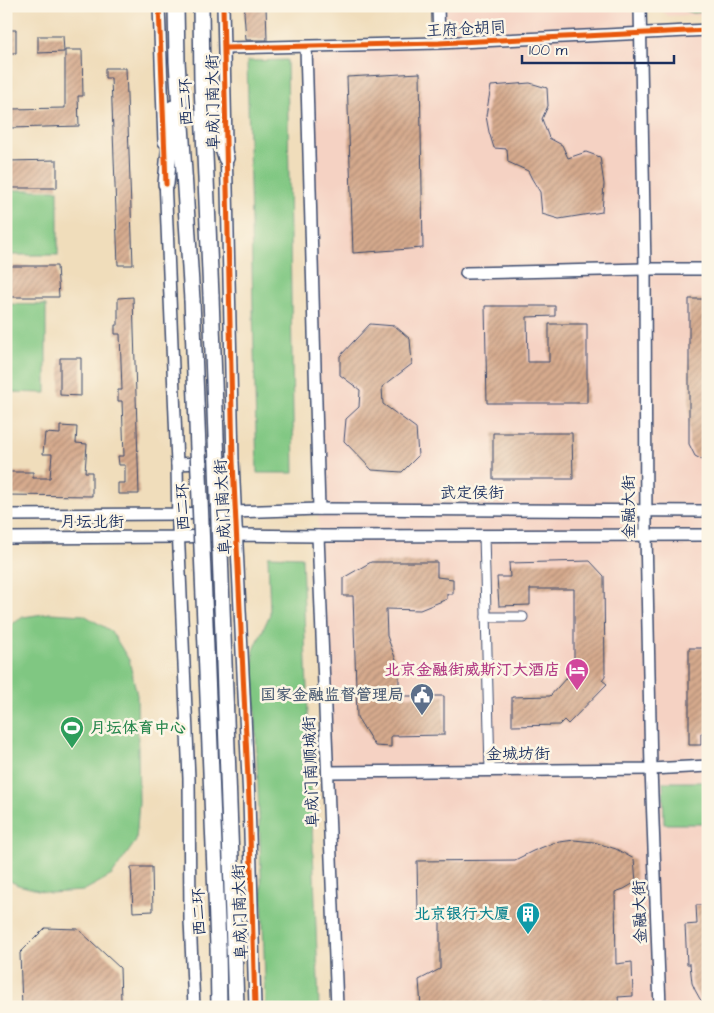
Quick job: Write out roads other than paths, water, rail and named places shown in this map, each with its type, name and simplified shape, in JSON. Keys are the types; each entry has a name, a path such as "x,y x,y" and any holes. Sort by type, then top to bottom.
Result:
{"highway":[{"name":"西二环","path":"176,6 177,61 192,300 220,1007"},
{"name":"西二环","path":"201,6 202,84 236,1007"},
{"path":"166,184 177,61"},
{"path":"202,84 226,158"}],"street":[{"path":"159,6 189,779 190,920 194,1007"},
{"name":"阜成门南大街","path":"223,6 234,462 249,800 255,1007"},
{"path":"438,6 439,43"},
{"name":"金融大街","path":"640,6 645,269 646,534 651,769 660,1007"},
{"name":"王府仓胡同","path":"225,48 439,43 708,30"},
{"path":"306,46 318,509"},
{"path":"466,273 645,269 708,270"},
{"path":"177,464 234,462"},
{"name":"武定侯街","path":"236,512 318,509 708,511"},
{"name":"月坛北街","path":"6,515 236,512"},
{"path":"237,535 708,534"},
{"name":"月坛北街","path":"6,538 237,535"},
{"path":"484,535 490,770"},
{"name":"阜成门南顺城街","path":"318,536 337,1007"},
{"path":"486,616 523,616"},
{"name":"金城坊街","path":"328,772 651,769 708,766"}],"place":[{"name":"北京金融街威斯汀大酒店","path":"577,691"},
{"name":"国家金融监督管理局","path":"422,716"},
{"name":"月坛体育中心","path":"72,749"},
{"name":"北京银行大厦","path":"528,935"}]}
